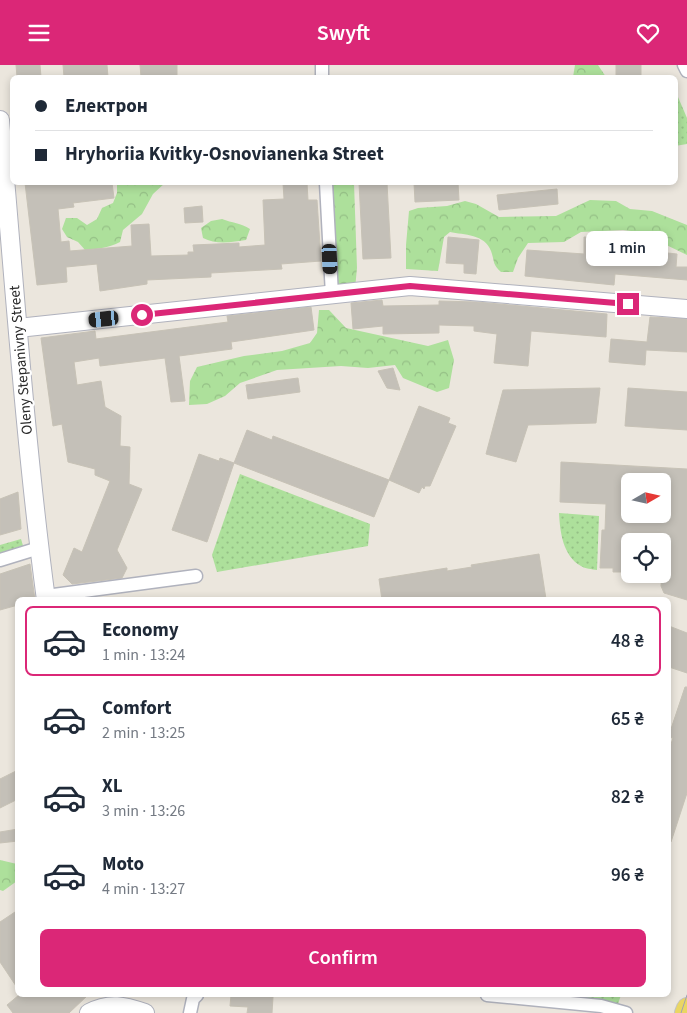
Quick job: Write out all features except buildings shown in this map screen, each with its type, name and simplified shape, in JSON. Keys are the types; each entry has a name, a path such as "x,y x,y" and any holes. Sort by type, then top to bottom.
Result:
{"main road":[{"path":"685,1013 687,1008"}],"street":[{"path":"684,65 687,71"},
{"name":"Oleny Stepanivny Street","path":"4,118 18,328 39,548 46,597"},
{"path":"326,185 332,295"},
{"path":"18,328 410,286 687,309"},
{"path":"0,560 39,548"},
{"path":"53,597 196,577"},
{"path":"190,1013 195,997"},
{"path":"508,997 601,1006 626,1013"},
{"path":"96,1005 115,1006 146,1013"}],"green space":[{"path":"575,65 598,65 605,75 573,75"},
{"path":"678,97 687,118 687,144 678,146"},
{"path":"117,185 163,185 153,194 142,214 123,230 120,242 108,247 86,251 78,242 67,237 62,229 66,218 77,218 87,225 97,219 102,208 113,203 117,193"},
{"path":"329,185 354,185 357,268 355,289 335,289"},
{"path":"590,200 616,201 630,209 652,211 687,225 687,255 656,240 647,233 623,230 581,232 564,242 528,243 518,258 513,272 501,272 495,265 491,251 484,241 473,236 450,232 444,237 438,271 406,269 409,211 418,208 447,206 465,201 476,204 499,217 556,216"},
{"path":"222,219 250,229 246,240 219,242 203,238 201,228 211,221"},
{"path":"319,310 329,310 346,328 428,346 448,340 454,360 449,388 437,392 403,378 395,365 368,368 341,366 277,370 240,383 225,396 207,404 189,405 190,381 197,367 244,356 282,351 310,343 317,333"},
{"path":"240,474 370,524 368,546 217,572 212,555"},
{"path":"559,513 599,516 597,570 583,567 575,562 566,550 560,528"},
{"path":"21,539 24,549 0,556 0,545"},
{"path":"0,860 15,864 15,882 3,891 0,890"},
{"path":"568,997 620,997 618,1004"}],"tram line":[{"path":"681,1013 687,995"}],"route":[{"path":"142,315 410,286 628,304"}]}
